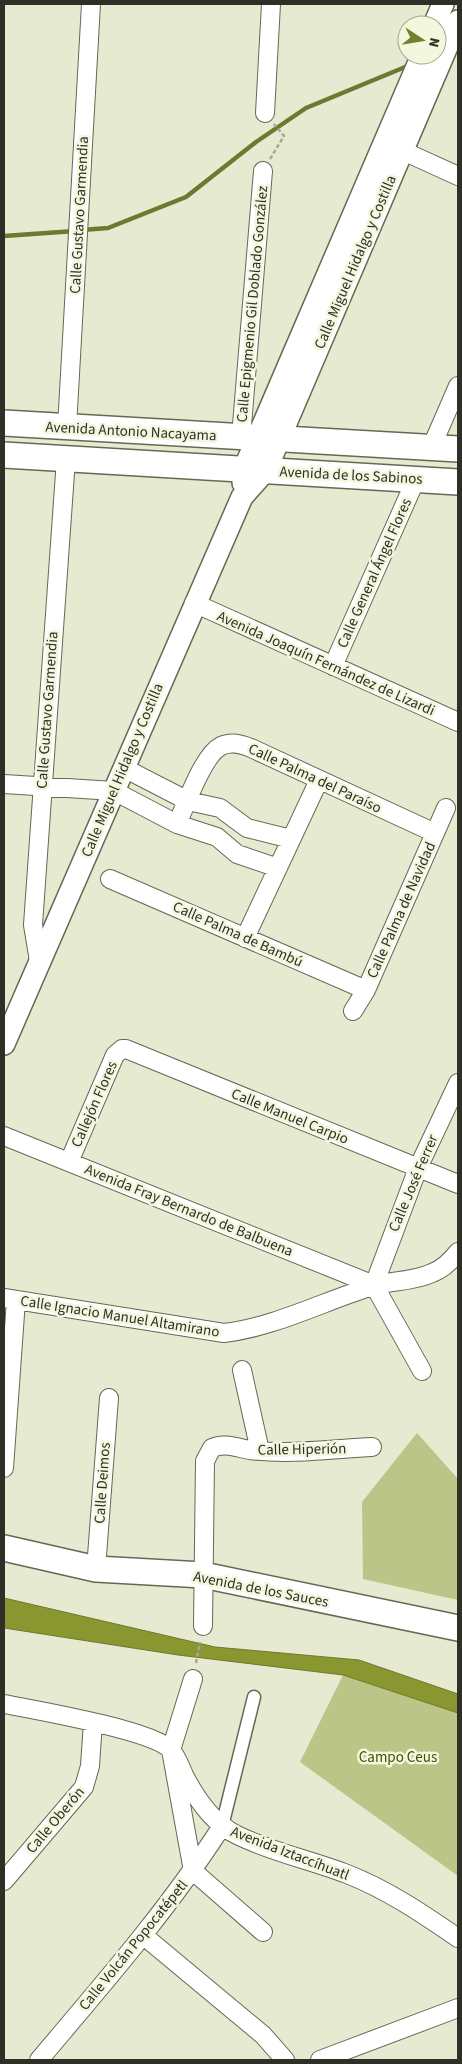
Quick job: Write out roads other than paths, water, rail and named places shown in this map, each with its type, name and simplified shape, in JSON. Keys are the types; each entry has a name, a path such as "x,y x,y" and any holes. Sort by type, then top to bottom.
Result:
{"main road":[{"name":"Avenida Antonio Nacayama","path":"4,423 259,438"},
{"name":"Avenida de los Sabinos","path":"259,438 458,450"},
{"name":"Avenida Antonio Nacayama","path":"4,455 255,470"},
{"name":"Avenida de los Sabinos","path":"255,470 458,482"},
{"name":"Avenida de los Sauces","path":"4,1548 96,1569 203,1575 458,1628"}],"street":[{"name":"Calle Gustavo Garmendia","path":"67,427 91,4"},
{"path":"265,113 270,4"},
{"name":"Calle Miguel Hidalgo y Costilla","path":"259,438 403,151 458,21"},
{"name":"Calle Miguel Hidalgo y Costilla","path":"4,1044 194,604 255,470 259,438 418,65"},
{"path":"403,151 458,176"},
{"name":"Calle Epigmenio Gil Doblado González","path":"259,438 263,170"},
{"path":"431,448 458,386"},
{"name":"Calle Gustavo Garmendia","path":"39,961 33,925 66,459"},
{"name":"Calle General Ángel Flores","path":"333,666 416,479"},
{"name":"Avenida Joaquín Fernández de Lizardi","path":"194,604 458,722"},
{"name":"Calle Palma del Paraíso","path":"178,824 208,758 215,750 228,744 251,748 435,833"},
{"path":"124,768 188,801 220,808 241,824 256,832 291,839"},
{"path":"245,938 319,780"},
{"path":"4,784 114,791 178,824 212,834 237,854 278,868"},
{"name":"Calle Palma de Navidad","path":"353,1011 366,990 446,808"},
{"name":"Calle Palma de Bambú","path":"110,879 366,990"},
{"name":"Callejón Flores","path":"68,1162 115,1055 122,1049"},
{"name":"Calle Manuel Carpio","path":"122,1049 458,1184"},
{"name":"Calle José Ferrer","path":"374,1285 418,1168 458,1083"},
{"name":"Avenida Fray Bernardo de Balbuena","path":"4,1136 374,1285"},
{"name":"Calle Ignacio Manuel Altamirano","path":"10,1299 224,1333 323,1305 374,1285 410,1280 432,1274 442,1269 458,1252"},
{"path":"374,1285 422,1372"},
{"path":"4,1468 10,1299"},
{"path":"242,1370 260,1451"},
{"name":"Calle Deimos","path":"96,1569 109,1398"},
{"name":"Calle Hiperión","path":"203,1575 207,1455 212,1448 220,1445 260,1451 372,1447"},
{"path":"203,1575 204,1626"},
{"path":"193,1679 171,1750 193,1871 263,1932"},
{"path":"222,1826 254,1697"},
{"path":"4,1704 93,1722 152,1739 171,1750"},
{"name":"Calle Oberón","path":"4,1881 84,1787 90,1766 93,1722"},
{"name":"Avenida Iztaccíhuatl","path":"171,1750 192,1790 222,1826 248,1840 347,1874 372,1885 410,1906 458,1938"},
{"name":"Calle Volcán Popocatépetl","path":"39,2060 144,1936 193,1871 222,1826"},
{"path":"144,1936 263,2035 285,2060"},
{"path":"320,2060 458,2008"}],"waterway":[{"path":"82,230 108,228 186,197 256,142 306,108 410,65"},
{"path":"4,236 75,231"}],"park label":[{"name":"Campo Ceus","path":"398,1757"}]}
